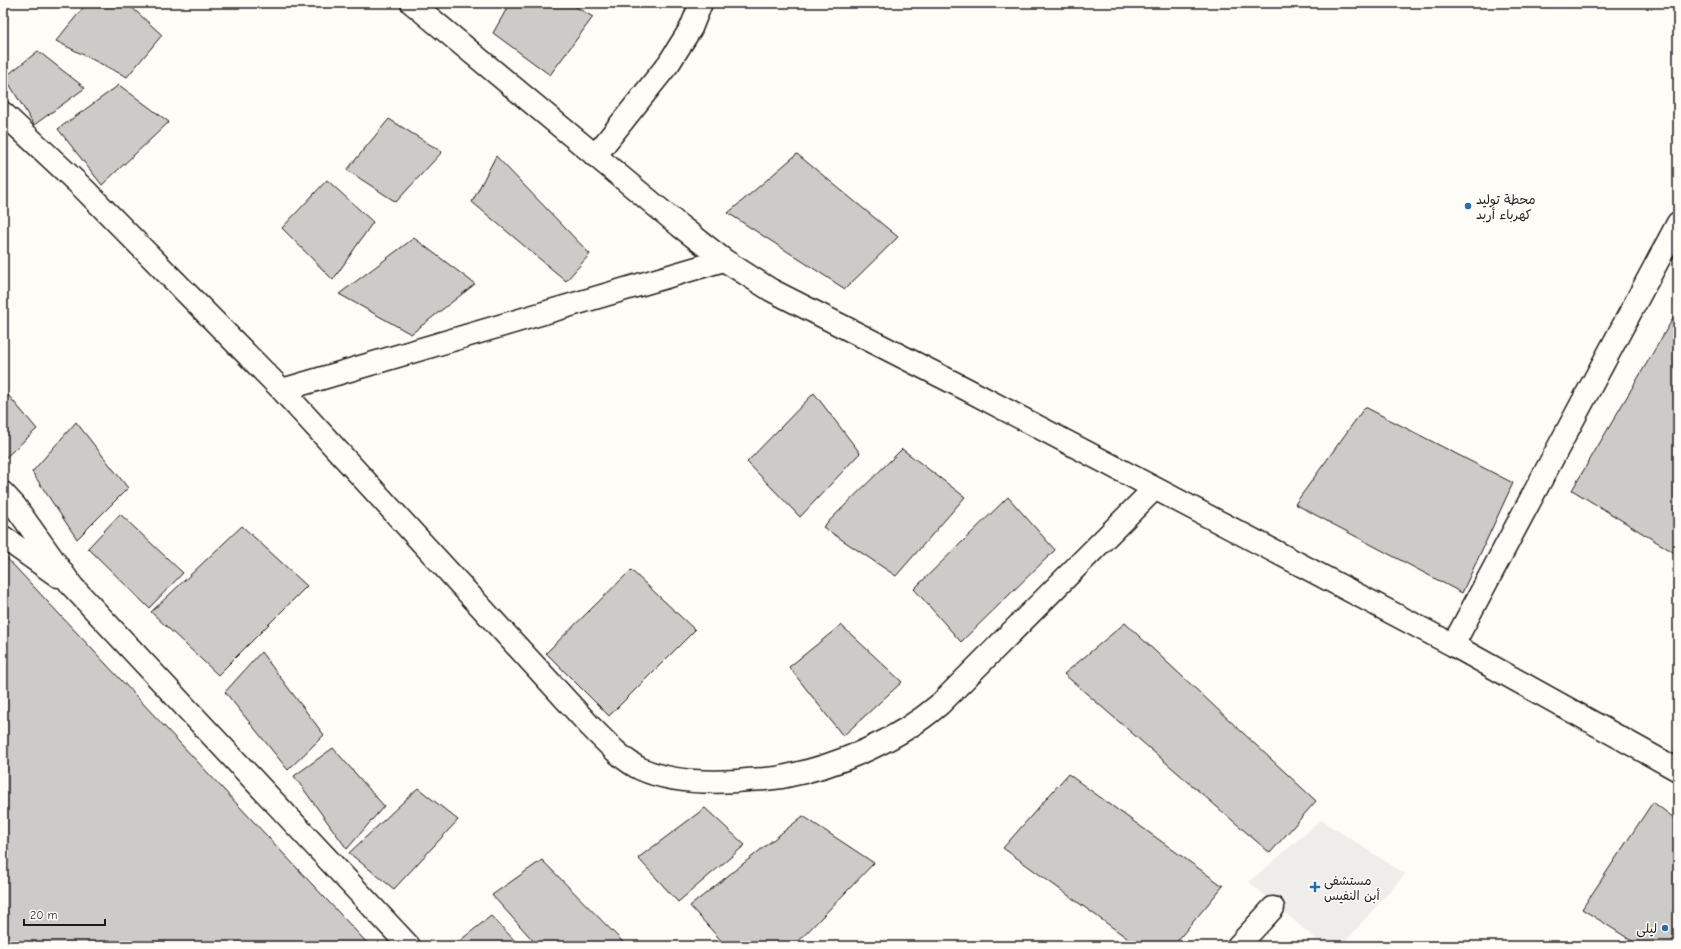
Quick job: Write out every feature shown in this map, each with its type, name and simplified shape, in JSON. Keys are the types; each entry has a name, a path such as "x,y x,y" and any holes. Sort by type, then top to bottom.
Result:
{"street":[{"path":"412,3 595,156 724,260 771,290 966,389 1453,645 1678,770"},
{"path":"595,156 669,64 690,28 700,3"},
{"path":"3,113 84,189 282,390 579,715 613,749 640,769 667,778 710,783 781,777 841,761 899,733 920,721 940,704 1154,489"},
{"path":"1453,645 1678,223"},
{"path":"282,390 724,260"},
{"path":"3,493 15,506 72,586 409,946"},
{"path":"3,537 72,586"},
{"path":"1238,946 1273,908"}],"shaded area":[{"path":"1321,820 1405,874 1341,946 1324,946 1249,882"}],"building":[{"path":"87,3 127,3 162,35 127,77 56,41"},
{"path":"510,3 569,3 593,17 550,75 493,33"},
{"path":"38,51 85,88 34,125 5,77"},
{"path":"119,85 169,122 102,185 58,129"},
{"path":"389,119 442,152 396,202 347,170"},
{"path":"797,154 898,237 845,289 728,213"},
{"path":"496,156 590,254 566,281 472,202"},
{"path":"327,180 373,222 333,280 282,228"},
{"path":"414,238 475,284 411,334 339,294"},
{"path":"1678,310 1678,555 1572,490"},
{"path":"3,389 37,429 4,459 3,458"},
{"path":"814,393 860,453 800,517 747,462"},
{"path":"1365,407 1513,483 1462,593 1295,504"},
{"path":"76,422 128,488 77,539 32,472"},
{"path":"902,449 965,497 896,576 823,527"},
{"path":"1008,497 1055,550 961,642 914,589"},
{"path":"120,514 183,573 149,608 88,548"},
{"path":"242,526 307,586 218,675 151,612"},
{"path":"3,554 370,946 3,946"},
{"path":"631,570 695,630 609,716 546,653"},
{"path":"1125,623 1316,801 1270,853 1064,674"},
{"path":"841,625 902,682 843,736 789,667"},
{"path":"261,652 324,735 288,770 225,692"},
{"path":"333,748 384,806 347,849 294,776"},
{"path":"1068,774 1223,886 1173,946 1138,946 1003,848"},
{"path":"418,788 458,820 394,889 349,853"},
{"path":"1653,802 1678,821 1678,943 1676,946 1640,946 1582,909"},
{"path":"705,808 745,845 678,902 638,858"},
{"path":"803,816 874,863 794,946 726,946 690,906"},
{"path":"542,860 627,946 538,946 492,895"},
{"path":"491,916 520,946 453,946"}],"place":[{"name":"محطة توليد كهرباء أربد","path":"1468,206"},
{"name":"مستشفى أبن النفيس","path":"1315,887"},
{"name":"ليلى","path":"1665,928"}]}
